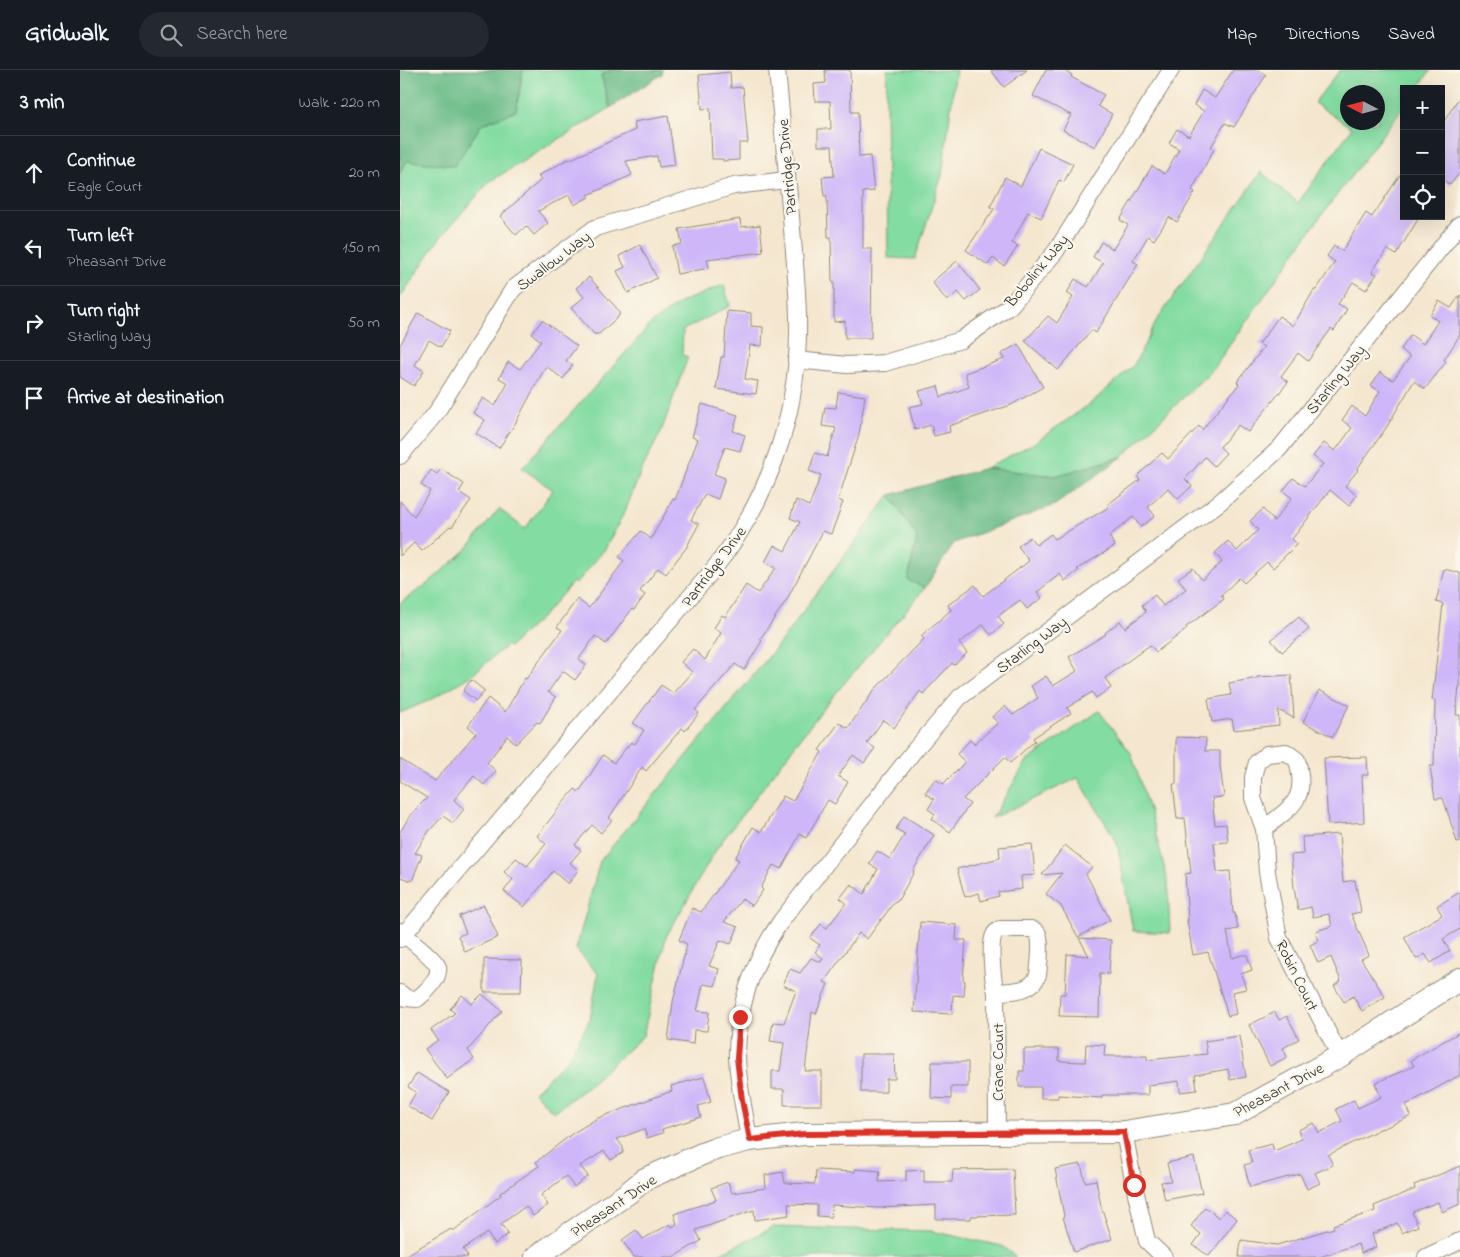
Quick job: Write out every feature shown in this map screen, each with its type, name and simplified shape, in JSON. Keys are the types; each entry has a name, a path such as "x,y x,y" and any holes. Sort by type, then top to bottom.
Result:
{"street":[{"name":"Partridge Drive","path":"401,935 706,579 738,537 761,494 787,420 793,391 798,336 798,311 778,70"},
{"name":"Bobolink Way","path":"796,360 847,365 884,364 961,340 1010,306 1056,252 1166,72"},
{"name":"Swallow Way","path":"400,456 436,413 513,289 594,228 734,186 787,180"},
{"name":"Starling Way","path":"750,1140 742,1100 737,1058 740,1017 756,964 781,921 913,752 960,696 1220,502 1279,449 1460,224"},
{"name":"Robin Court","path":"1264,830 1267,872 1279,938 1340,1056"},
{"path":"400,993 406,998 416,999 436,978 438,973 436,963 401,935"},
{"name":"Pheasant Drive","path":"536,1257 645,1179 718,1148 750,1140 804,1134 1124,1132 1234,1114 1340,1056 1460,979"},
{"name":"Crane Court","path":"996,992 997,1133"},
{"path":"1124,1132 1147,1241 1164,1257"},
{"path":"1426,1257 1460,1241"}],"green space":[{"path":"400,70 523,70 516,111 482,124 454,166 407,161 400,173"},
{"path":"523,70 612,70 601,75 610,108 489,182 439,239 400,298 400,173 407,161 454,165 482,124 516,111"},
{"path":"612,70 663,70 662,74 610,108 601,75"},
{"path":"887,70 956,70 942,175 915,259 888,258"},
{"path":"1340,70 1431,70 1420,85 1400,85 1400,111 1321,216 1212,370 1122,457 1055,476 986,468 1034,443 1090,404 1134,365 1157,320 1261,172 1298,203 1351,130 1385,130 1385,85 1340,85 1340,120 1314,103"},
{"path":"724,285 730,306 683,330 682,355 688,357 661,432 641,471 626,509 605,549 576,584 573,582 543,616 509,647 507,645 472,675 430,700 400,713 400,603 427,584 465,551 499,509 525,529 553,490 522,468 651,324 681,302"},
{"path":"1122,457 1055,505 954,543 925,588 908,580 917,537 890,495 986,468 1055,476"},
{"path":"890,495 917,537 908,580 925,588 825,706 717,848 666,937 643,1036 582,1091 553,1112 534,1092 568,1059 590,1019 598,974 576,949 600,861 775,649"},
{"path":"1099,711 1131,753 1152,819 1168,883 1170,933 1133,931 1117,842 1078,778 992,818 1027,761"},
{"path":"774,1227 931,1231 1002,1246 1016,1257 712,1257"}],"building":[{"path":"825,70 850,70 851,112 858,112 859,157 870,156 874,191 863,192 863,249 872,249 871,338 845,338 845,321 834,322 831,237 828,237 827,196 824,196 822,177 834,176 832,146 818,146 818,129 831,129 830,101 815,101 814,84 826,83"},
{"path":"991,70 1027,70 1004,87"},
{"path":"1046,70 1063,70 1072,75 1071,77 1104,95 1098,106 1112,114 1095,147 1063,130 1071,115 1033,96"},
{"path":"1233,70 1258,70 1266,75 1234,127 1225,123 1211,147 1214,149 1192,190 1195,192 1177,222 1169,217 1154,240 1148,236 1133,261 1138,264 1096,333 1092,330 1058,370 1025,341 1048,316 1057,323 1073,297 1067,293 1075,279 1088,287 1103,263 1093,257 1101,242 1113,249 1128,225 1120,220 1152,166 1165,174 1179,149 1169,143 1177,129 1189,136 1204,111 1194,105 1202,90 1215,98"},
{"path":"730,72 731,88 743,87 748,143 739,143 739,160 723,161 723,159 712,159 710,108 702,109 699,75"},
{"path":"1460,96 1460,172 1450,185 1445,181 1445,120"},
{"path":"668,116 675,165 659,167 657,156 626,161 632,175 588,195 589,197 574,205 569,195 538,211 548,223 534,235 526,226 516,235 500,216 541,180 538,176 568,159 635,130 634,122"},
{"path":"1039,148 1073,164 1064,182 1059,180 1041,218 1028,212 1012,243 1018,246 1004,266 993,258 988,265 966,250 994,209 990,207 1005,177 1021,186"},
{"path":"1400,175 1400,220 1418,220 1396,255 1387,249 1372,272 1377,274 1366,290 1353,282 1338,304 1347,309 1334,331 1331,329 1308,361 1298,353 1281,376 1288,382 1248,432 1238,425 1220,447 1226,453 1214,466 1205,457 1185,479 1192,486 1178,499 1168,488 1148,507 1155,516 1141,527 1133,517 1109,536 1115,546 1077,569 1079,570 1065,581 1060,574 1037,592 1042,598 1027,609 1020,600 998,616 1004,624 991,635 983,625 959,643 967,653 954,665 952,663 923,694 920,691 894,728 883,720 867,743 875,748 864,763 853,755 838,776 848,782 835,804 828,800 806,838 800,834 781,869 773,865 761,888 763,890 752,906 742,899 724,922 738,927 731,944 720,940 709,966 719,969 715,986 703,984 697,1011 709,1012 707,1031 694,1030 693,1044 668,1040 673,1002 687,944 679,940 692,908 701,912 739,860 735,858 753,827 761,832 783,796 793,801 822,752 819,750 839,723 848,728 875,689 924,639 921,636 951,610 948,605 975,585 983,596 1029,561 1018,546 1030,537 1036,545 1051,534 1055,539 1109,507 1107,505 1140,480 1137,476 1162,453 1168,459 1199,426 1202,430 1239,384 1237,382 1264,347 1259,344 1279,316 1293,326 1314,290 1316,290 1335,262 1327,256 1334,246 1342,251 1366,213 1372,217"},
{"path":"740,219 741,227 760,225 763,252 707,259 709,268 677,274 672,246 682,244 679,229"},
{"path":"640,245 657,278 628,293 617,271 625,267 619,256"},
{"path":"957,261 980,290 966,301 958,292 947,301 932,282"},
{"path":"589,277 619,311 619,316 599,334 594,334 571,308 584,297 576,288"},
{"path":"1460,295 1460,335 1444,360 1446,362 1425,389 1414,381 1386,428 1345,486 1357,495 1349,506 1330,490 1292,539 1297,544 1273,568 1267,562 1244,583 1239,578 1221,595 1224,599 1186,627 1187,629 1156,652 1150,645 1105,678 1111,688 1096,698 1092,692 1067,708 1071,713 1033,738 1035,741 1010,763 1005,757 963,799 970,804 950,832 932,819 935,814 928,809 934,799 925,793 935,779 943,784 965,762 957,754 970,740 974,744 998,723 992,717 1005,706 1013,715 1038,698 1031,686 1046,676 1053,686 1077,671 1069,657 1106,634 1120,621 1125,628 1146,612 1142,605 1155,595 1163,606 1186,589 1178,578 1193,568 1202,580 1222,562 1215,553 1228,541 1237,551 1258,530 1250,521 1263,509 1274,521 1292,498 1283,491 1293,478 1305,486 1323,464 1313,456 1324,443 1335,451 1352,428 1342,420 1352,406 1365,416 1380,391 1371,386 1380,372 1393,380 1410,357 1401,349 1411,335 1423,344 1438,321 1430,315 1439,301 1451,308"},
{"path":"727,311 751,313 751,326 763,327 762,346 750,345 745,379 758,381 756,394 716,389 721,357 724,357"},
{"path":"418,313 450,331 441,347 429,340 415,365 424,371 414,386 400,377 400,345"},
{"path":"542,320 577,346 566,361 573,365 563,379 546,366 516,422 499,448 476,433 485,420 473,413 483,398 495,406 508,383 499,378 508,362 520,369 541,341 532,334"},
{"path":"1018,344 1043,387 1011,405 949,426 950,432 934,436 931,425 915,430 909,407 923,404 919,391 938,386 941,397 969,387 965,373 1004,359 1001,354"},
{"path":"838,392 865,396 859,435 838,500 843,502 831,534 823,531 786,601 760,639 762,641 744,670 735,664 695,710 699,713 685,731 682,728 646,771 642,767 609,818 612,820 601,833 592,825 575,845 581,850 570,863 578,870 568,884 553,871 524,907 504,891 513,879 504,872 516,858 527,866 546,844 537,836 575,789 579,792 603,755 614,763 631,742 635,744 644,730 633,723 661,685 673,693 692,672 681,662 693,649 705,660 721,633 714,628 722,615 725,617 746,585 758,593 776,568 765,562 774,545 785,551 800,522 790,518 796,500 809,506 821,475 809,471 815,453 827,457 836,428 822,426 825,407 836,408"},
{"path":"702,404 738,415 733,431 745,435 740,451 725,447 714,474 725,478 718,499 705,494 691,520 699,524 686,548 666,574 658,568 640,591 645,595 606,644 595,636 579,659 586,665 575,680 563,671 548,692 556,697 540,723 537,722 516,744 507,736 487,763 496,771 484,785 474,776 454,800 464,809 453,823 443,816 429,831 415,853 422,855 412,881 400,877 400,832 411,814 427,798 400,781 400,759 435,781 476,733 468,726 488,698 505,712 525,678 562,630 557,627 577,599 589,608 624,561 619,557 641,531 651,539 673,499 675,500 698,439 692,437"},
{"path":"441,469 464,484 459,492 471,500 452,527 450,526 422,551 414,543 400,556 400,501 414,516 430,491 421,485 431,470 437,474"},
{"path":"1444,569 1460,573 1460,687 1456,715 1460,715 1460,841 1457,842 1443,798 1435,799 1430,766 1434,766 1435,700 1432,700 1443,604 1436,602"},
{"path":"1299,617 1309,629 1282,652 1271,640"},
{"path":"1291,675 1294,718 1278,710 1279,725 1234,730 1232,719 1212,722 1208,699 1231,695 1229,683 1257,677"},
{"path":"471,680 485,691 476,701 463,691"},
{"path":"1319,690 1349,705 1333,737 1303,722"},
{"path":"1176,737 1206,738 1205,751 1220,751 1224,797 1212,798 1215,825 1226,824 1228,842 1214,843 1217,872 1230,871 1233,913 1235,913 1238,929 1227,931 1232,958 1247,955 1252,970 1241,974 1246,989 1232,992 1236,1014 1228,1016 1208,952 1193,955 1187,921 1185,874 1191,873 1185,818 1177,819 1173,784 1176,784"},
{"path":"1367,757 1368,775 1362,775 1364,822 1328,825 1324,758"},
{"path":"904,816 934,835 897,902 895,901 882,919 879,920 881,920 867,939 859,933 824,982 828,984 816,1014 812,1012 805,1071 822,1071 822,1105 784,1105 784,1089 772,1089 772,1071 780,1071 784,1043 770,1041 773,1022 784,1023 796,991 783,985 790,969 800,973 811,958 821,962 823,958 815,952 820,945 810,938 821,924 827,928 846,903 840,898 851,884 864,894 878,869 869,864 877,851 890,859 905,834 896,829"},
{"path":"1339,834 1343,882 1355,880 1361,912 1351,914 1369,955 1361,959 1385,997 1362,1011 1353,996 1344,1002 1334,986 1341,981 1331,957 1318,963 1310,945 1318,941 1316,931 1332,926 1329,914 1313,917 1311,907 1298,910 1294,888 1291,855 1303,854 1302,837"},
{"path":"1032,844 1035,875 1021,876 1022,889 998,892 999,896 981,901 979,893 965,897 957,869 1000,858 999,847"},
{"path":"1065,845 1092,867 1086,874 1110,920 1078,937 1061,906 1046,894 1062,873 1042,875"},
{"path":"1460,892 1460,929 1443,939 1450,951 1431,963 1425,954 1416,959 1404,937 1442,915 1437,906"},
{"path":"484,905 498,937 465,952 458,936 466,933 459,916"},
{"path":"920,922 957,925 956,940 966,940 963,980 965,981 964,996 953,995 952,1014 914,1012"},
{"path":"1079,938 1111,940 1109,974 1100,973 1099,1017 1059,1016 1060,994 1065,994 1067,954 1089,956"},
{"path":"484,959 522,960 521,992 484,992"},
{"path":"482,994 502,1011 468,1050 474,1059 447,1079 425,1049 438,1040 431,1030 455,1013 450,1009 462,995 472,1004"},
{"path":"1275,1012 1279,1020 1287,1016 1299,1039 1283,1048 1287,1057 1270,1066 1249,1025"},
{"path":"1460,1032 1460,1075 1406,1105 1411,1116 1328,1155 1333,1165 1315,1173 1320,1183 1307,1189 1300,1174 1250,1187 1244,1165 1252,1163 1248,1150 1272,1144 1274,1151 1302,1139 1298,1130 1314,1123 1319,1133 1342,1121 1336,1109 1354,1100 1358,1108 1381,1097 1375,1083 1414,1066 1411,1060"},
{"path":"1239,1036 1246,1077 1230,1080 1228,1069 1195,1075 1197,1090 1180,1092 1179,1081 1148,1085 1148,1095 1102,1095 1102,1098 1058,1095 1058,1098 1041,1098 1041,1087 1019,1087 1019,1071 1024,1071 1024,1049 1059,1049 1059,1061 1085,1062 1086,1044 1105,1045 1104,1056 1147,1056 1147,1060 1207,1054 1205,1041"},
{"path":"861,1054 894,1054 895,1079 886,1079 886,1092 861,1092"},
{"path":"932,1062 968,1062 968,1087 951,1087 951,1099 931,1098"},
{"path":"417,1073 449,1092 432,1121 408,1106 416,1092 408,1087"},
{"path":"704,1077 711,1102 698,1106 701,1117 662,1129 663,1133 647,1138 644,1129 617,1139 623,1147 623,1153 611,1160 604,1151 580,1166 588,1176 574,1187 566,1176 541,1195 548,1205 533,1216 526,1206 501,1224 508,1234 495,1244 487,1233 463,1249 468,1257 403,1257 451,1229 453,1231 501,1195 500,1193 539,1166 536,1162 573,1133 598,1118 672,1091 671,1086"},
{"path":"1194,1157 1202,1193 1165,1200 1161,1182 1171,1181 1167,1163"},
{"path":"1081,1164 1085,1182 1096,1180 1101,1206 1112,1239 1074,1252 1063,1217 1055,1169"},
{"path":"1460,1166 1460,1204 1442,1212 1438,1202 1412,1212 1418,1226 1402,1233 1397,1223 1372,1234 1376,1247 1361,1253 1358,1244 1320,1257 1239,1257 1241,1240 1277,1245 1334,1228 1333,1225 1375,1211 1374,1206 1415,1189 1414,1185"},
{"path":"855,1169 880,1171 879,1182 906,1181 906,1171 924,1170 924,1182 952,1182 953,1170 1013,1169 1015,1215 971,1216 971,1219 936,1219 936,1205 878,1208 832,1205 831,1217 817,1216 817,1205 788,1204 789,1215 755,1220 754,1210 696,1230 701,1241 673,1257 634,1257 622,1240 636,1230 643,1239 670,1224 672,1227 677,1224 674,1214 716,1200 711,1188 728,1182 732,1193 766,1188 765,1175 783,1172 785,1183 815,1184 816,1170 855,1172"},
{"path":"1205,1207 1219,1218 1225,1210 1237,1219 1209,1256 1193,1245 1201,1234 1191,1226"}],"route":[{"path":"740,1017 737,1058 742,1100 750,1140 804,1134 1124,1132 1134,1185"}]}
